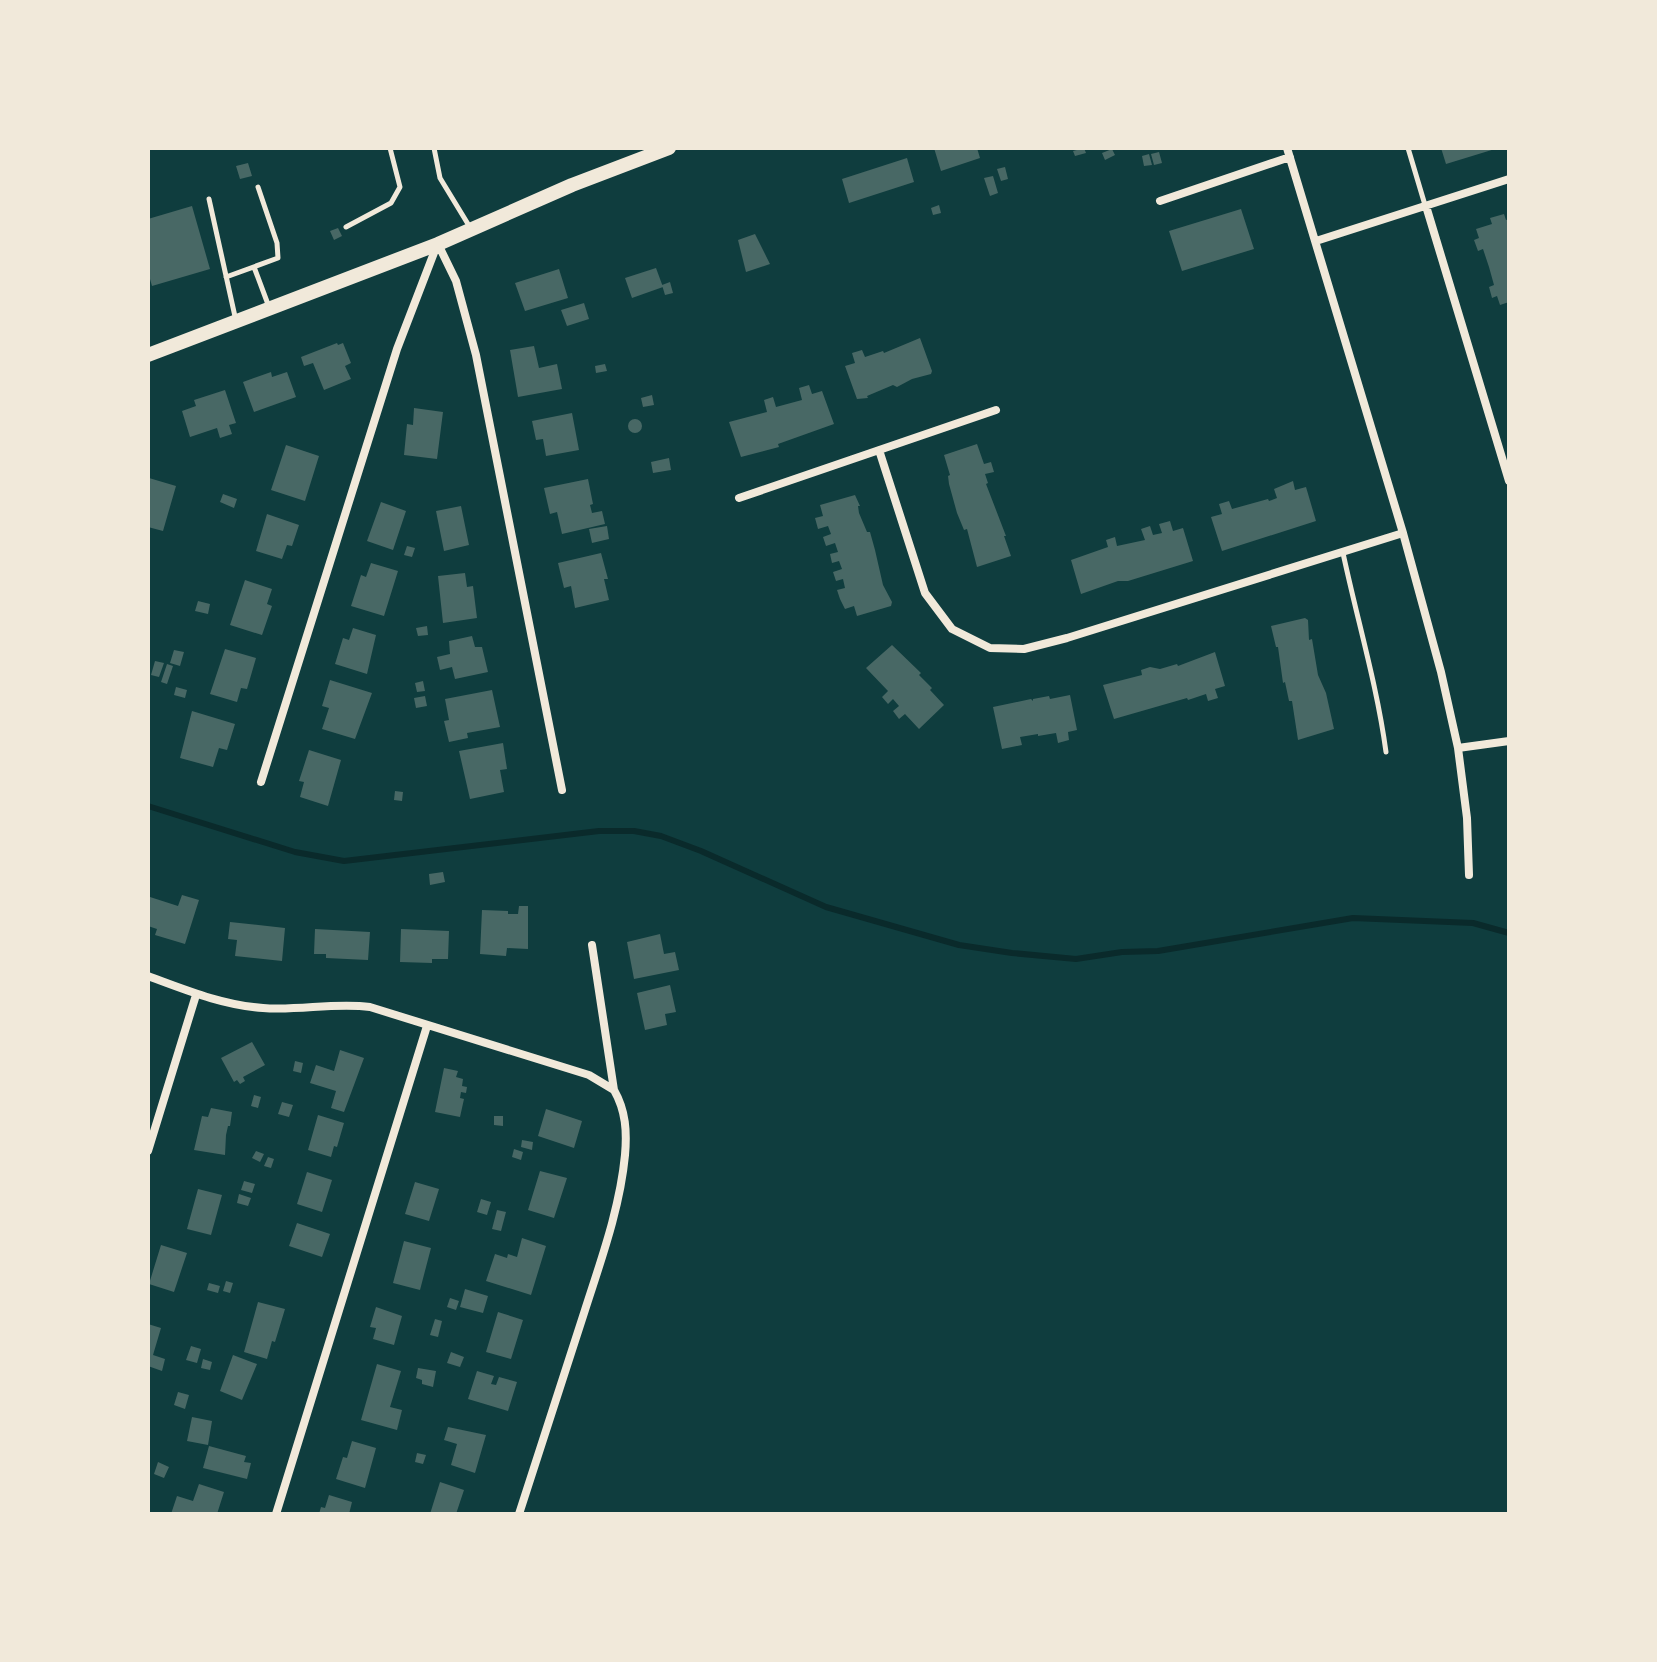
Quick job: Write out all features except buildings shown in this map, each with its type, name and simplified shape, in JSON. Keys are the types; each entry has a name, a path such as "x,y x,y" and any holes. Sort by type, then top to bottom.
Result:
{"street":[{"path":"148,355 438,244 572,185 664,149"},
{"path":"1160,201 1289,152 1403,533 1441,672 1458,748 1467,818 1469,875"},
{"path":"1316,241 1509,179"},
{"path":"1426,206 1509,481"},
{"path":"261,782 397,349 438,244"},
{"path":"438,244 456,281 468,321 562,790"},
{"path":"739,498 996,410"},
{"path":"879,450 925,593 952,629 990,648 1024,649 1067,638 1403,533"},
{"path":"1458,748 1509,741"},
{"path":"519,1514 597,1271 618,1196 625,1156 625,1120 614,1090 592,945"},
{"path":"148,976 196,995 262,1008 356,1005 381,1010 589,1075 614,1090"},
{"path":"148,1151 196,995"},
{"path":"276,1514 427,1026"}],"lane":[{"path":"346,227 391,203 400,187 390,148"},
{"path":"434,148 440,178 471,230"},
{"path":"1408,148 1426,206"},
{"path":"226,277 278,258 277,243 258,187"},
{"path":"209,199 236,322"},
{"path":"254,267 270,309"},
{"path":"1343,553 1380,706 1386,752"}],"waterway":[{"path":"148,806 295,852 344,861 599,831 634,831 661,836 701,851 826,907 959,945 1076,959 1122,952 1158,951 1353,918 1473,923 1509,933"}]}
